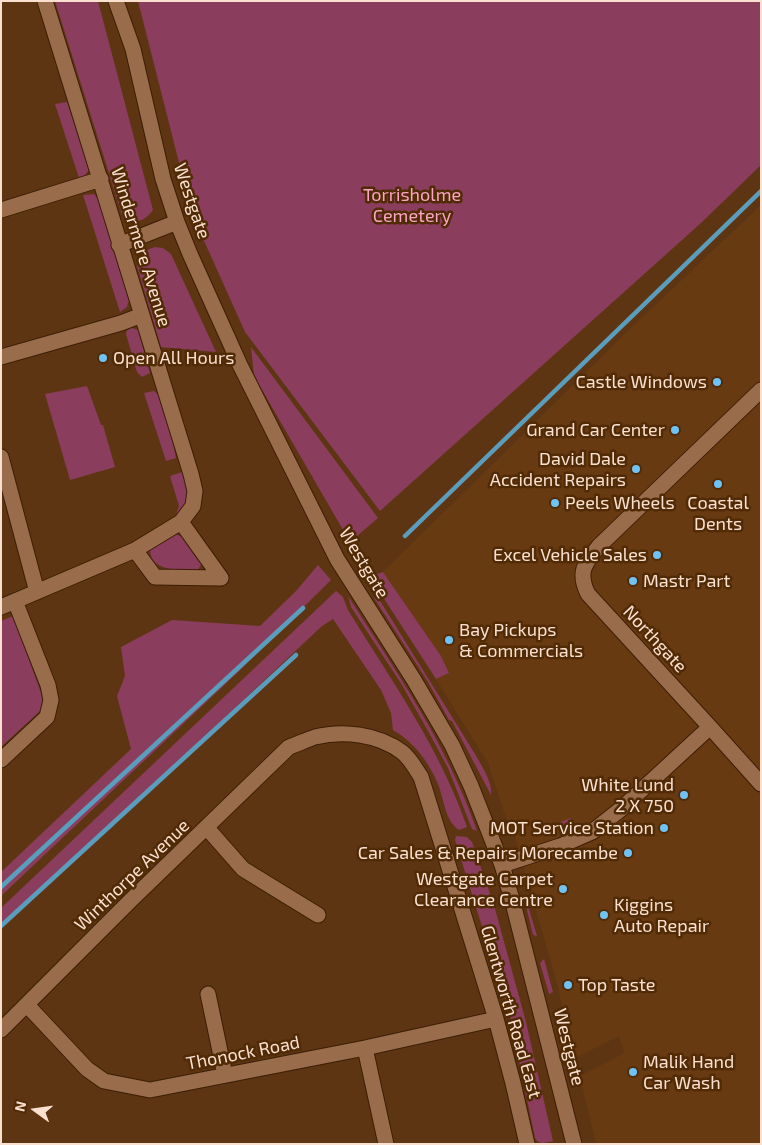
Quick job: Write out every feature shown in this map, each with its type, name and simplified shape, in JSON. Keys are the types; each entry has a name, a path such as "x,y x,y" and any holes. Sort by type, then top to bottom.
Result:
{"street":[{"name":"Windermere Avenue","path":"45,1 191,474 195,491 193,506 180,522"},
{"name":"Westgate","path":"116,1 132,49 161,171 177,222 240,365 337,559 414,680 452,745 471,786 502,865 528,959 574,1144"},
{"path":"1,210 101,179"},
{"path":"119,245 177,222"},
{"path":"1,357 142,315"},
{"name":"Northgate","path":"761,390 605,540 586,562 583,572 585,588 588,594 761,784"},
{"path":"1,456 37,592"},
{"path":"1,760 47,717 51,700 48,685 8,604 135,550 180,522 221,578 155,577 135,550"},
{"path":"502,865 560,846 592,832 621,809 710,727"},
{"name":"Glentworth Road East","path":"289,747 315,737 344,733 370,738 384,742 402,753 413,764 421,777 496,1019 527,1144"},
{"name":"Winthorpe Avenue","path":"1,1030 133,898 289,747"},
{"path":"207,828 243,869 318,915"},
{"path":"208,994 225,1075"},
{"name":"Thonock Road","path":"27,1005 87,1069 104,1081 150,1090 366,1048 496,1019"},
{"path":"366,1048 386,1144"}],"shaded area":[{"path":"761,205 761,1144 596,1144 580,1076 624,1053 619,1036 575,1058 555,976 513,830 504,812 488,763 436,679 449,673 441,656 383,572 633,326"}],"green space":[{"path":"55,1 98,1 153,210 140,221 123,218"},
{"name":"Torrisholme Cemetery","path":"138,1 761,1 761,165 701,223 380,511 245,332 192,214"},
{"path":"67,102 89,170 79,178 55,104"},
{"path":"94,194 99,200 129,300 127,307 120,312 83,195"},
{"path":"155,247 163,248 171,254 216,352 161,347 137,266 143,253"},
{"path":"132,328 138,330 150,373 142,377 137,372 126,334 127,330"},
{"path":"251,347 378,518 350,542 254,376"},
{"path":"87,386 101,425 103,425 115,467 70,480 45,394"},
{"path":"154,391 162,402 165,411 176,458 166,461 144,393"},
{"path":"185,471 186,502 181,511 176,515 179,506 170,476"},
{"path":"173,534 181,536 203,561 198,570 165,568 154,561 150,546"},
{"path":"318,565 331,580 236,674 1,896 1,872 131,749 117,696 125,676 121,647 172,620 260,626 296,591"},
{"path":"383,572 441,656 449,673 436,679 370,577"},
{"path":"336,591 343,597 348,610 429,742 456,798 467,827 459,830 454,826 430,768 420,753 393,730 391,713 381,690 333,619 322,626 1,928 1,908"},
{"path":"348,596 420,710 436,739 465,800 477,831 472,829 448,768 428,731 402,685 351,607"},
{"path":"377,596 480,763 488,779 491,795 452,721 449,720 428,682 374,598"},
{"path":"13,616 44,701 41,710 1,747 1,621"},
{"path":"571,818 570,825 538,835 535,832"},
{"path":"456,836 467,837 472,842 494,905 526,1022 553,1141 540,1143 535,1138 510,1016 455,840"},
{"path":"525,902 527,902 537,936 533,935"},
{"path":"544,959 553,992 549,994 540,963"}],"waterway":[{"path":"405,536 761,191"},
{"path":"1,887 303,608"},
{"path":"1,926 296,655"}],"place":[{"name":"Open All Hours","path":"103,358"},
{"name":"Castle Windows","path":"717,382"},
{"name":"Grand Car Center","path":"675,430"},
{"name":"David Dale Accident Repairs","path":"636,469"},
{"name":"Coastal Dents","path":"718,484"},
{"name":"Peels Wheels","path":"555,503"},
{"name":"Excel Vehicle Sales","path":"657,555"},
{"name":"Mastr Part","path":"633,581"},
{"name":"Bay Pickups & Commercials","path":"449,640"},
{"name":"White Lund 2 X 750","path":"684,795"},
{"name":"MOT Service Station","path":"664,828"},
{"name":"Car Sales & Repairs Morecambe","path":"628,853"},
{"name":"Westgate Carpet Clearance Centre","path":"563,889"},
{"name":"Kiggins Auto Repair","path":"604,915"},
{"name":"Top Taste","path":"568,985"},
{"name":"Malik Hand Car Wash","path":"633,1072"}]}
